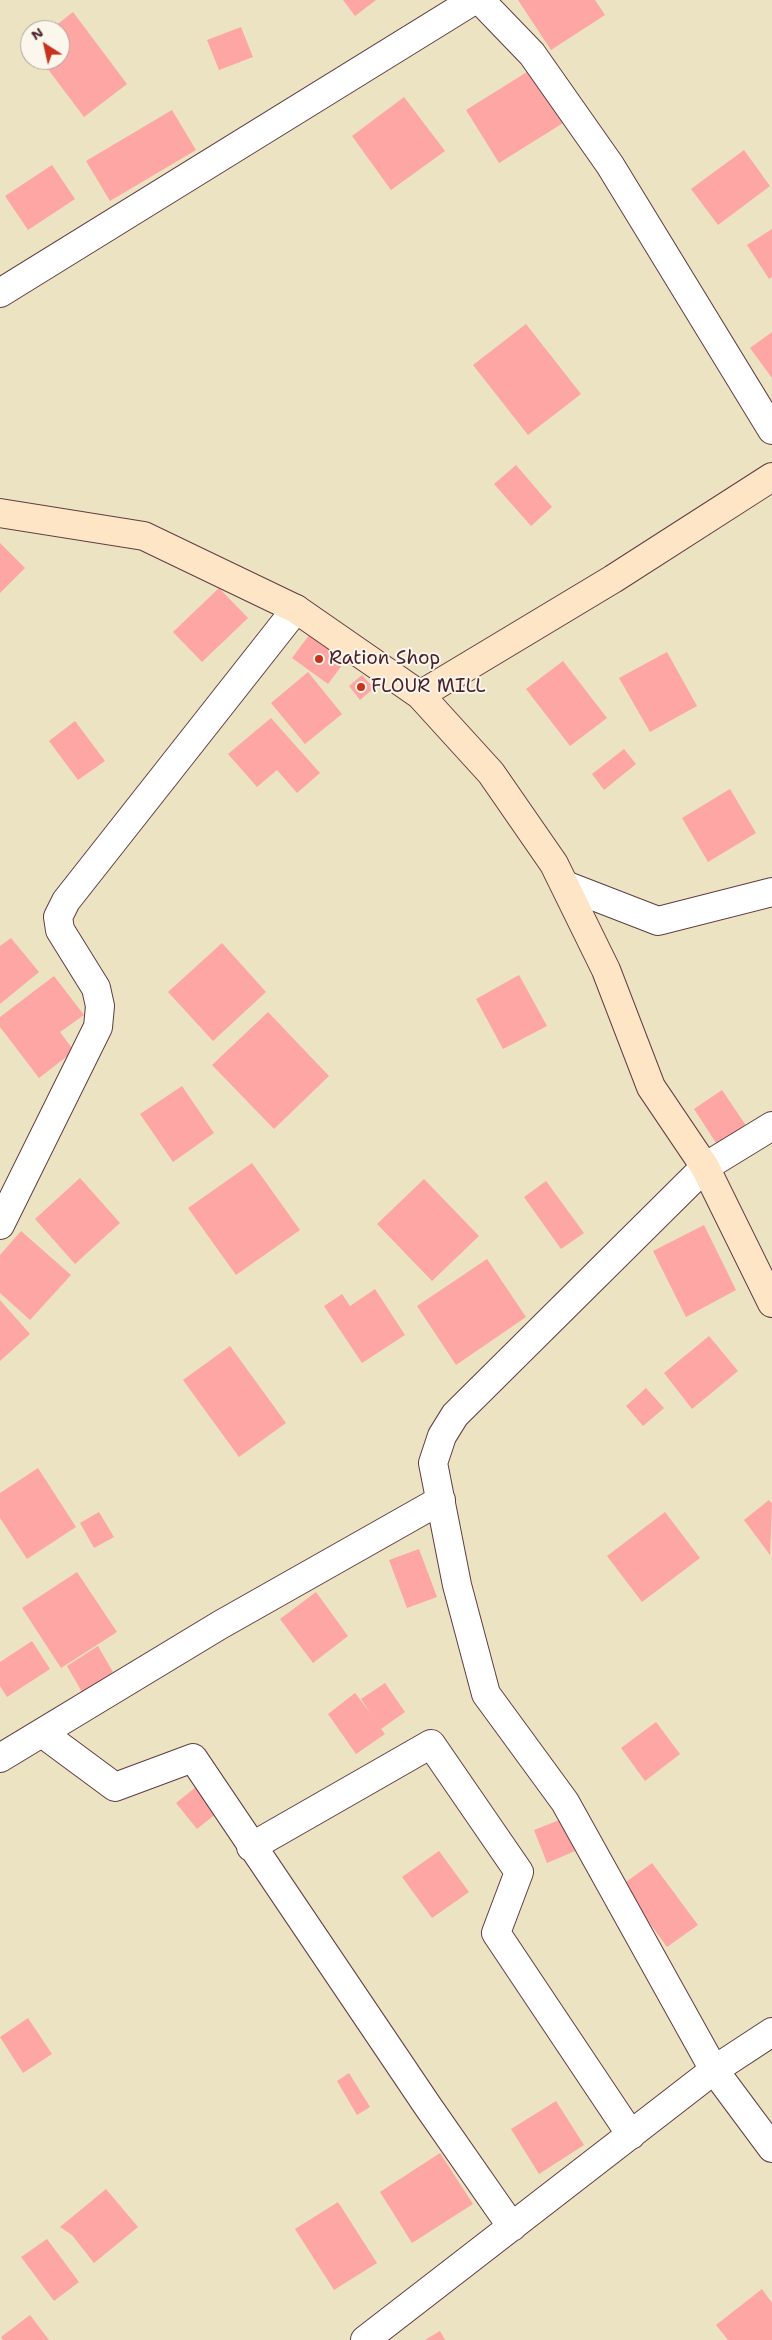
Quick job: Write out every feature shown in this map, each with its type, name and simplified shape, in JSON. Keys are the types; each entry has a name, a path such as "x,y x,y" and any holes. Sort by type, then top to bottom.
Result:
{"main road":[{"path":"420,695 613,579 772,477"},
{"path":"0,513 144,536 296,609 420,695 491,773 554,864 606,970 651,1087 705,1167 772,1303"}],"street":[{"path":"0,293 474,0"},
{"path":"480,0 532,54 610,165 772,430"},
{"path":"0,1225 98,1027 100,1006 96,988 60,930 58,917 66,901 296,609"},
{"path":"565,885 658,920 772,892"},
{"path":"772,1126 705,1167 455,1415 442,1436 433,1463 461,1602 486,1694 565,1802 714,2070 772,2148"},
{"path":"0,1758 220,1624 441,1500"},
{"path":"42,1733 115,1787 193,1758 251,1847 512,2227"},
{"path":"251,1847 431,1744 519,1872 496,1934 631,2135"},
{"path":"371,2338 714,2070 772,2032"}],"building":[{"path":"343,0 376,0 355,16"},
{"path":"518,0 595,0 605,15 551,50"},
{"path":"73,12 127,84 84,117 49,70 70,70 70,20 63,20"},
{"path":"241,27 253,57 219,70 207,40"},
{"path":"535,67 568,120 499,163 466,110"},
{"path":"404,97 445,151 391,190 352,136"},
{"path":"172,110 196,150 110,201 86,161"},
{"path":"744,150 770,186 718,225 691,189"},
{"path":"52,165 75,199 28,230 5,196"},
{"path":"772,229 772,277 769,279 747,245"},
{"path":"526,324 581,394 528,435 473,365"},
{"path":"772,332 772,378 750,348"},
{"path":"516,465 552,507 531,526 494,484"},
{"path":"0,543 25,568 0,593"},
{"path":"219,588 248,618 202,662 173,632"},
{"name":"Ration Shop","path":"310,634 346,660 328,684 292,658"},
{"path":"667,652 697,706 650,732 619,678"},
{"path":"563,661 607,718 570,746 526,689"},
{"path":"308,672 342,714 305,744 271,703"},
{"name":"FLOUR MILL","path":"362,675 374,688 360,700 349,686"},
{"path":"271,718 320,773 297,793 277,770 257,787 228,754"},
{"path":"75,721 105,761 78,780 49,741"},
{"path":"624,749 636,764 604,790 592,774"},
{"path":"730,789 756,833 708,862 682,818"},
{"path":"11,938 39,972 0,1004 0,946"},
{"path":"222,943 266,992 213,1041 168,992"},
{"path":"519,975 547,1026 503,1049 476,999"},
{"path":"54,976 84,1015 60,1032 74,1051 39,1078 0,1027 0,1017"},
{"path":"268,1012 329,1076 274,1129 212,1065"},
{"path":"182,1086 214,1133 173,1162 140,1114"},
{"path":"722,1090 747,1127 718,1146 694,1109"},
{"path":"252,1163 300,1230 236,1275 188,1208"},
{"path":"80,1178 120,1223 75,1264 35,1219"},
{"path":"424,1179 479,1236 432,1281 377,1224"},
{"path":"546,1181 584,1233 561,1249 524,1197"},
{"path":"704,1225 736,1290 686,1317 653,1251"},
{"path":"21,1231 71,1275 30,1320 0,1293 0,1255"},
{"path":"487,1259 526,1317 456,1365 417,1306"},
{"path":"375,1289 405,1335 362,1363 324,1306 342,1294 350,1306"},
{"path":"0,1300 30,1334 0,1361"},
{"path":"709,1336 738,1371 692,1409 664,1373"},
{"path":"230,1346 286,1423 239,1457 183,1380"},
{"path":"646,1388 664,1408 643,1426 626,1406"},
{"path":"38,1468 76,1527 27,1559 0,1518 0,1493"},
{"path":"769,1500 772,1504 770,1555 744,1520"},
{"path":"99,1512 114,1537 94,1548 80,1523"},
{"path":"665,1512 700,1558 642,1602 607,1556"},
{"path":"419,1549 437,1597 407,1608 389,1560"},
{"path":"77,1572 117,1632 61,1668 22,1608"},
{"path":"316,1592 348,1636 313,1663 280,1619"},
{"path":"32,1641 50,1669 7,1697 0,1686 0,1662"},
{"path":"98,1646 113,1672 82,1692 67,1666"},
{"path":"385,1683 405,1712 381,1729 385,1734 356,1754 328,1714 355,1693 371,1714 361,1699"},
{"path":"656,1722 680,1754 645,1781 621,1748"},
{"path":"196,1787 217,1813 197,1829 176,1803"},
{"path":"562,1819 575,1851 547,1863 534,1830"},
{"path":"439,1851 469,1892 432,1918 402,1877"},
{"path":"652,1863 698,1925 667,1947 622,1885"},
{"path":"28,2018 52,2054 23,2073 0,2037"},
{"path":"349,2073 370,2107 357,2115 337,2081"},
{"path":"556,2101 584,2145 539,2174 511,2129"},
{"path":"440,2153 473,2204 412,2243 380,2192"},
{"path":"106,2189 138,2227 94,2263 72,2235 60,2227"},
{"path":"338,2202 377,2263 334,2290 295,2229"},
{"path":"47,2239 79,2282 54,2301 21,2257"},
{"path":"762,2289 772,2303 772,2340 728,2340 716,2325"},
{"path":"30,2315 49,2340 3,2340 1,2337"},
{"path":"440,2331 445,2340 425,2340"}],"place":[{"name":"Ration Shop","path":"319,659"},
{"name":"FLOUR MILL","path":"361,687"}]}
